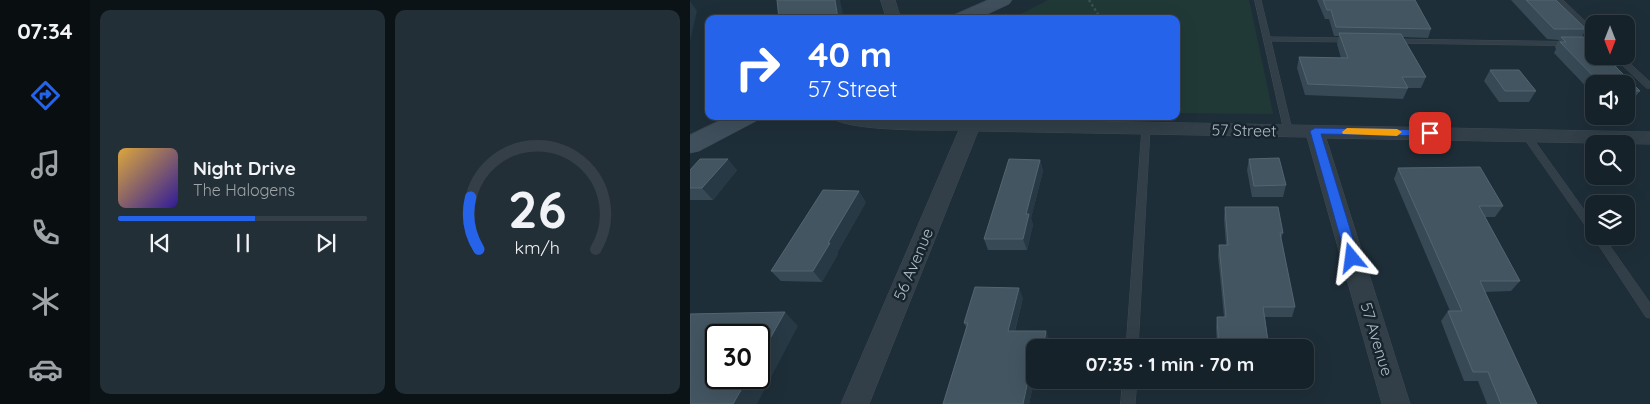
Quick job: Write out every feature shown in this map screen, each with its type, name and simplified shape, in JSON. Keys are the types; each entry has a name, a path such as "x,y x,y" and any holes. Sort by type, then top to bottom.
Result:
{"street":[{"path":"888,0 893,15"},
{"path":"970,15 1003,0"},
{"path":"690,145 740,120"},
{"name":"57 Street","path":"852,120 971,125 1650,138"},
{"name":"56 Avenue","path":"855,404 971,125"},
{"name":"57 Avenue","path":"1315,131 1396,404"}],"lane":[{"path":"1258,0 1288,130"},
{"path":"1559,0 1585,25"},
{"path":"1266,39 1355,40"},
{"path":"1385,41 1585,44"},
{"path":"1627,65 1650,86"},
{"path":"1133,339 1146,128"},
{"path":"1526,135 1585,219"},
{"path":"1603,245 1650,313"},
{"path":"1128,404 1129,389"}],"path":[{"path":"1088,0 1098,15"}],"green space":[{"path":"1048,0 1249,0 1273,114 1180,113 1180,15 1019,15"}],"building":[{"path":"777,0 835,0 837,15 779,15"},
{"path":"1323,0 1415,0 1431,29 1336,27 1331,10 1327,10"},
{"path":"1526,0 1556,0 1585,28 1554,29"},
{"path":"1339,33 1401,34 1426,77 1402,77 1408,88 1308,84 1299,57 1348,58"},
{"path":"1561,37 1585,37 1585,65 1614,65 1624,75 1592,75 1560,42 1566,42"},
{"path":"1490,70 1519,70 1536,91 1505,91"},
{"path":"1279,158 1286,185 1254,186 1249,159"},
{"path":"700,159 728,159 702,188 690,188 690,170"},
{"path":"1009,159 1040,160 1026,214 1029,214 1023,239 984,239"},
{"path":"1480,167 1503,206 1479,206 1520,281 1480,281 1537,404 1501,404 1488,372 1473,372 1448,311 1462,311 1398,168"},
{"path":"823,190 859,191 813,271 771,271"},
{"path":"1225,207 1278,207 1283,233 1280,233 1295,307 1263,307 1268,339 1218,339 1217,317 1226,317 1219,245 1228,245"},
{"path":"975,287 1019,288 1008,331 1046,331 1045,339 1026,339 1026,389 1023,404 943,404 968,323 964,323"},
{"path":"785,312 770,339 770,324 705,324 705,389 742,389 733,404 690,404 690,314"}],"slow traffic":[{"path":"1347,132 1397,132"}],"route":[{"path":"1352,258 1315,131 1430,133"}]}
